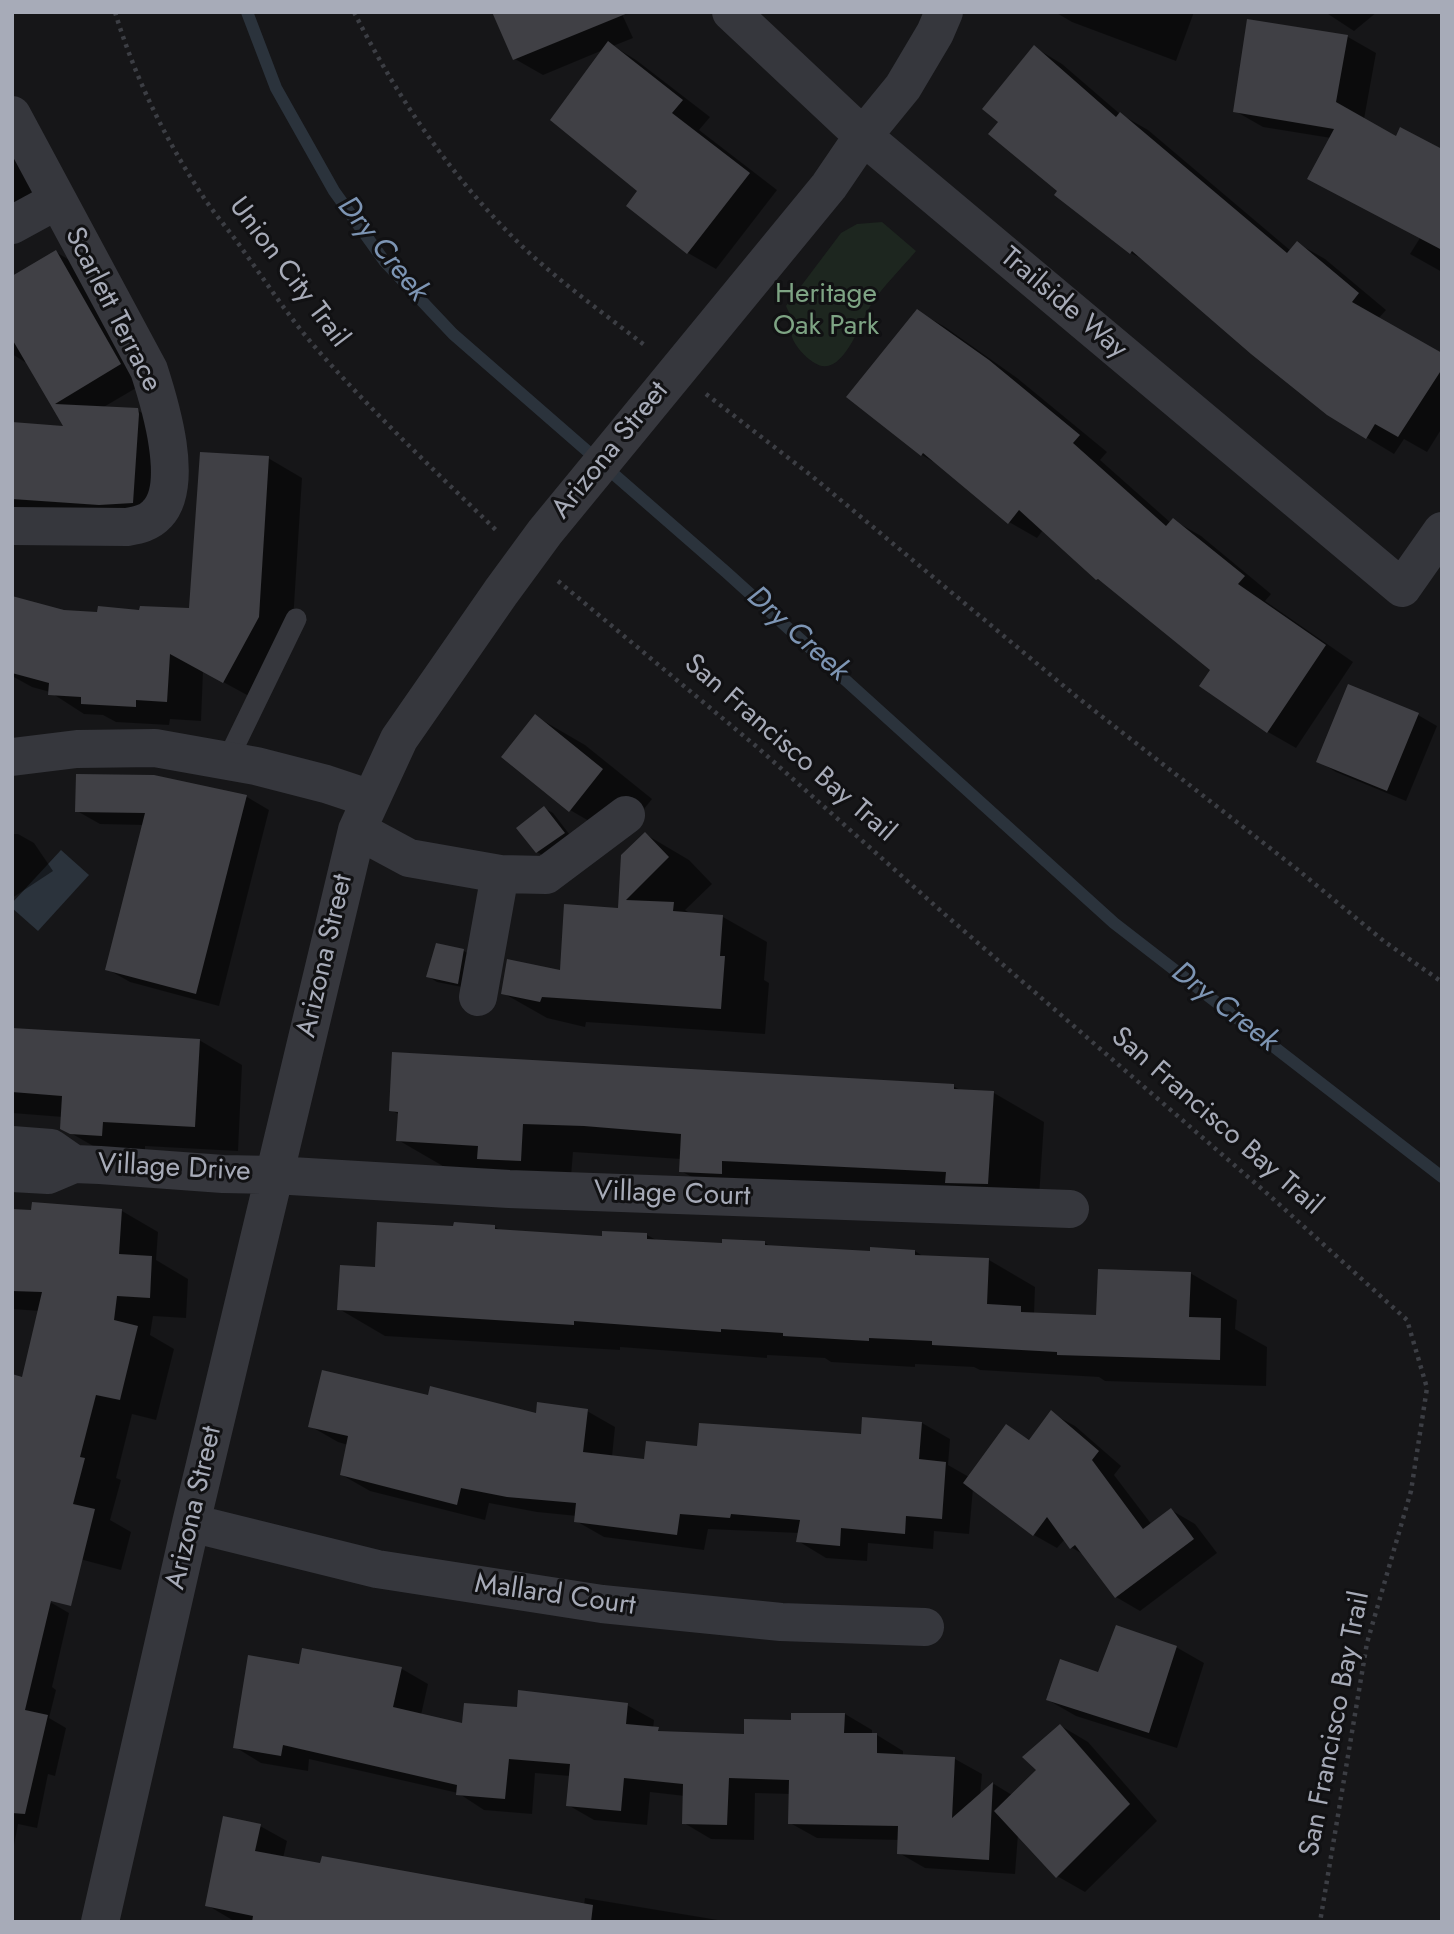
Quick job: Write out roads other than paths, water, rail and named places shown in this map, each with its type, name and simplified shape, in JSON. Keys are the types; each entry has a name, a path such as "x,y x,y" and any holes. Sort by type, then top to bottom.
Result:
{"street":[{"name":"Trailside Way","path":"731,12 863,136 1402,588 1442,531"},
{"name":"Arizona Street","path":"100,1922 191,1523 364,815 399,739 453,658 535,546 829,186 863,136 903,87 935,33 944,12"},
{"name":"Scarlett Terrace","path":"12,115 149,370 159,400 169,467 166,495 157,514 145,523 127,527 12,526"},
{"path":"12,225 56,201"},
{"path":"12,757 77,749 155,748 279,772 364,815 409,858 500,874 546,875 626,815"},
{"path":"478,997 500,874"},
{"name":"Village Drive","path":"12,1145 51,1148 74,1164"},
{"name":"Village Drive","path":"12,1173 48,1175 74,1164 274,1175"},
{"name":"Village Court","path":"274,1175 509,1189 1070,1209"},
{"name":"Mallard Court","path":"191,1523 377,1569 602,1604 781,1622 925,1627"}],"lane":[{"path":"227,761 296,619"}],"waterway":[{"name":"Dry Creek","path":"247,12 276,88 334,191 385,262 453,334 726,572 1114,923 1442,1177"}],"park label":[{"name":"Heritage Oak Park","path":"826,311"}]}
